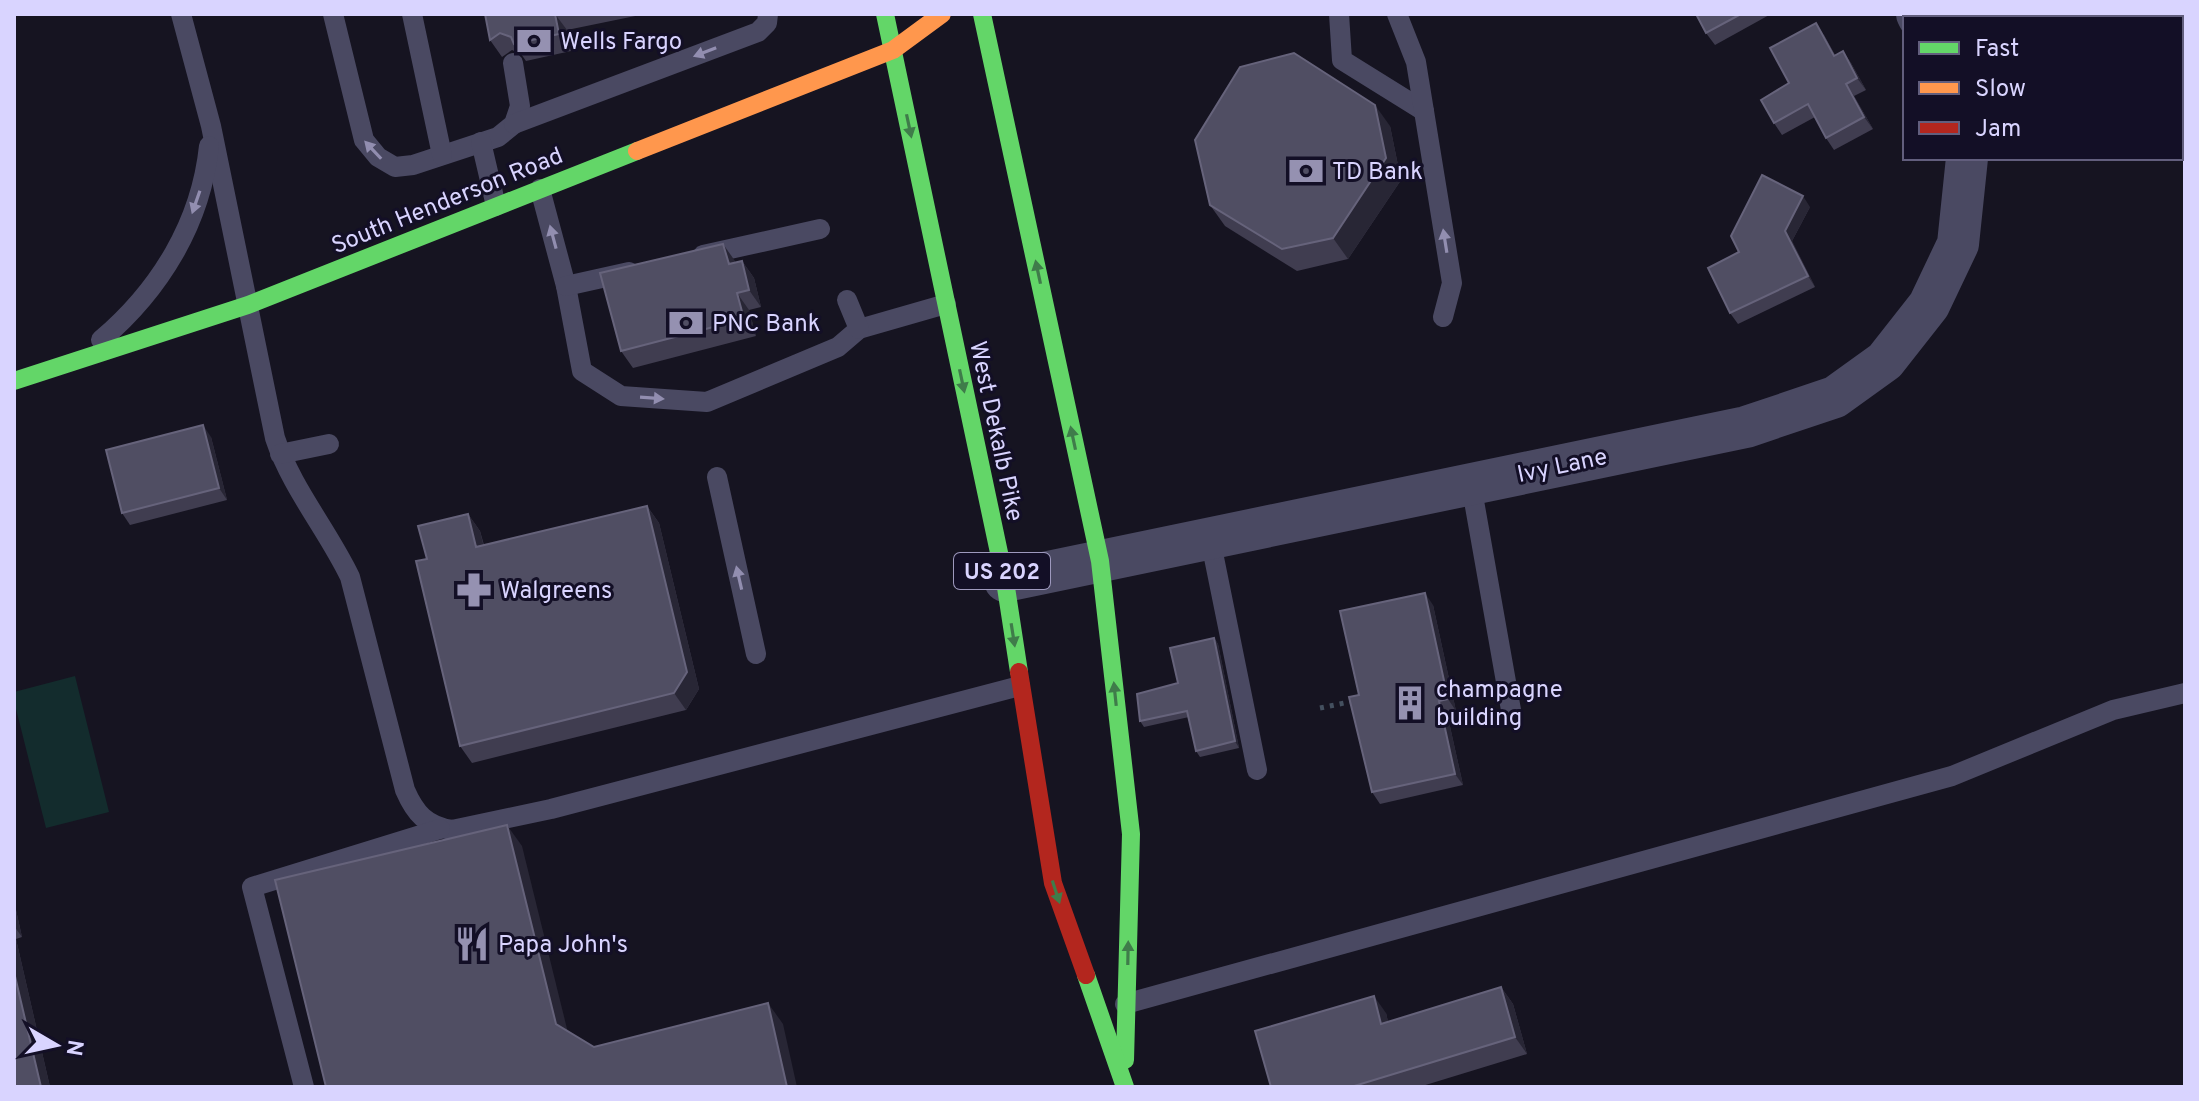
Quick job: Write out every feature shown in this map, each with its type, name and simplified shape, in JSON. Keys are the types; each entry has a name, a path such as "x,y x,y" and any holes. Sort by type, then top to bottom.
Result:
{"main road":[{"name":"West Dekalb Pike","path":"885,14 1005,581 1053,883 1125,1087"},
{"name":"South Henderson Road","path":"14,381 248,305 893,50 942,14"},
{"name":"West Dekalb Pike","path":"982,14 1100,561 1131,834 1125,1087"}],"street":[{"name":"Ivy Lane","path":"1005,581 1746,427 1835,397 1885,361 1929,305 1958,244 1967,160"}],"lane":[{"path":"181,14 211,126 268,409 280,454 284,466 337,550 350,577 405,790 414,810 440,829"},
{"path":"333,14 364,140 378,157 395,167 413,165 498,137 514,124 758,32 767,23 768,14"},
{"path":"412,14 442,155"},
{"path":"1339,14 1342,60 1424,111"},
{"path":"1397,14 1416,62 1452,283 1443,317"},
{"path":"513,63 520,106 514,124"},
{"path":"76,361 120,323 175,254 206,174 211,126"},
{"path":"481,142 496,206"},
{"path":"540,189 566,286 582,371 621,396 707,402 838,347 859,329 946,304"},
{"path":"686,259 820,229"},
{"path":"566,286 656,266"},
{"path":"847,300 859,329"},
{"path":"280,454 329,444"},
{"path":"717,477 756,654"},
{"path":"1471,484 1511,710"},
{"path":"1210,538 1257,770"},
{"path":"304,1087 252,887 440,829 452,830 551,809 1020,686"},
{"path":"1098,1012 1952,776 2113,710 2185,693"}],"path":[{"path":"1320,708 1366,698"}],"green space":[{"path":"75,676 109,812 46,828 14,692"}],"building":[{"path":"485,14 555,14 559,34 514,44 511,37 500,33 490,40"},
{"path":"1696,14 1741,14 1706,33"},
{"path":"1816,23 1834,56 1843,51 1857,78 1846,84 1864,117 1826,138 1808,104 1774,123 1761,100 1789,83 1770,48"},
{"name":"TD Bank","path":"1294,53 1375,105 1386,158 1333,238 1282,249 1210,205 1195,140 1240,67"},
{"path":"1762,175 1803,196 1785,231 1808,276 1730,313 1708,268 1739,252 1731,236"},
{"name":"PNC Bank","path":"723,244 729,264 742,261 749,290 737,293 744,319 621,351 600,273"},
{"path":"203,425 219,488 122,513 106,450"},
{"name":"Walgreens","path":"647,506 687,672 674,693 460,746 416,561 427,559 418,526 468,514 476,547"},
{"name":"champagne building","path":"1425,593 1448,699 1439,701 1455,774 1372,792 1349,697 1359,695 1340,611"},
{"path":"1214,638 1235,741 1196,751 1187,711 1140,721 1137,694 1178,683 1170,648"},
{"path":"507,825 556,1024 594,1047 768,1003 787,1087 326,1087 275,880"},
{"path":"14,972 41,1087 14,1087"},
{"path":"1501,987 1515,1037 1351,1087 1271,1087 1255,1031 1374,996 1381,1024"}],"traffic: fast":[{"path":"885,14 1005,581 1019,672"},
{"path":"982,14 1100,561 1131,834 1125,1060"},
{"path":"14,381 248,305 637,151"},
{"path":"1086,975 1125,1087"}],"traffic: slow":[{"path":"637,151 893,50 942,14"}],"traffic: jam":[{"path":"1019,672 1053,883 1086,975"}],"place":[{"name":"Wells Fargo","path":"534,41"},
{"name":"TD Bank","path":"1306,171"},
{"name":"PNC Bank","path":"686,323"},
{"name":"Walgreens","path":"474,590"},
{"name":"champagne building","path":"1410,703"},
{"name":"Papa John's","path":"472,944"}]}
